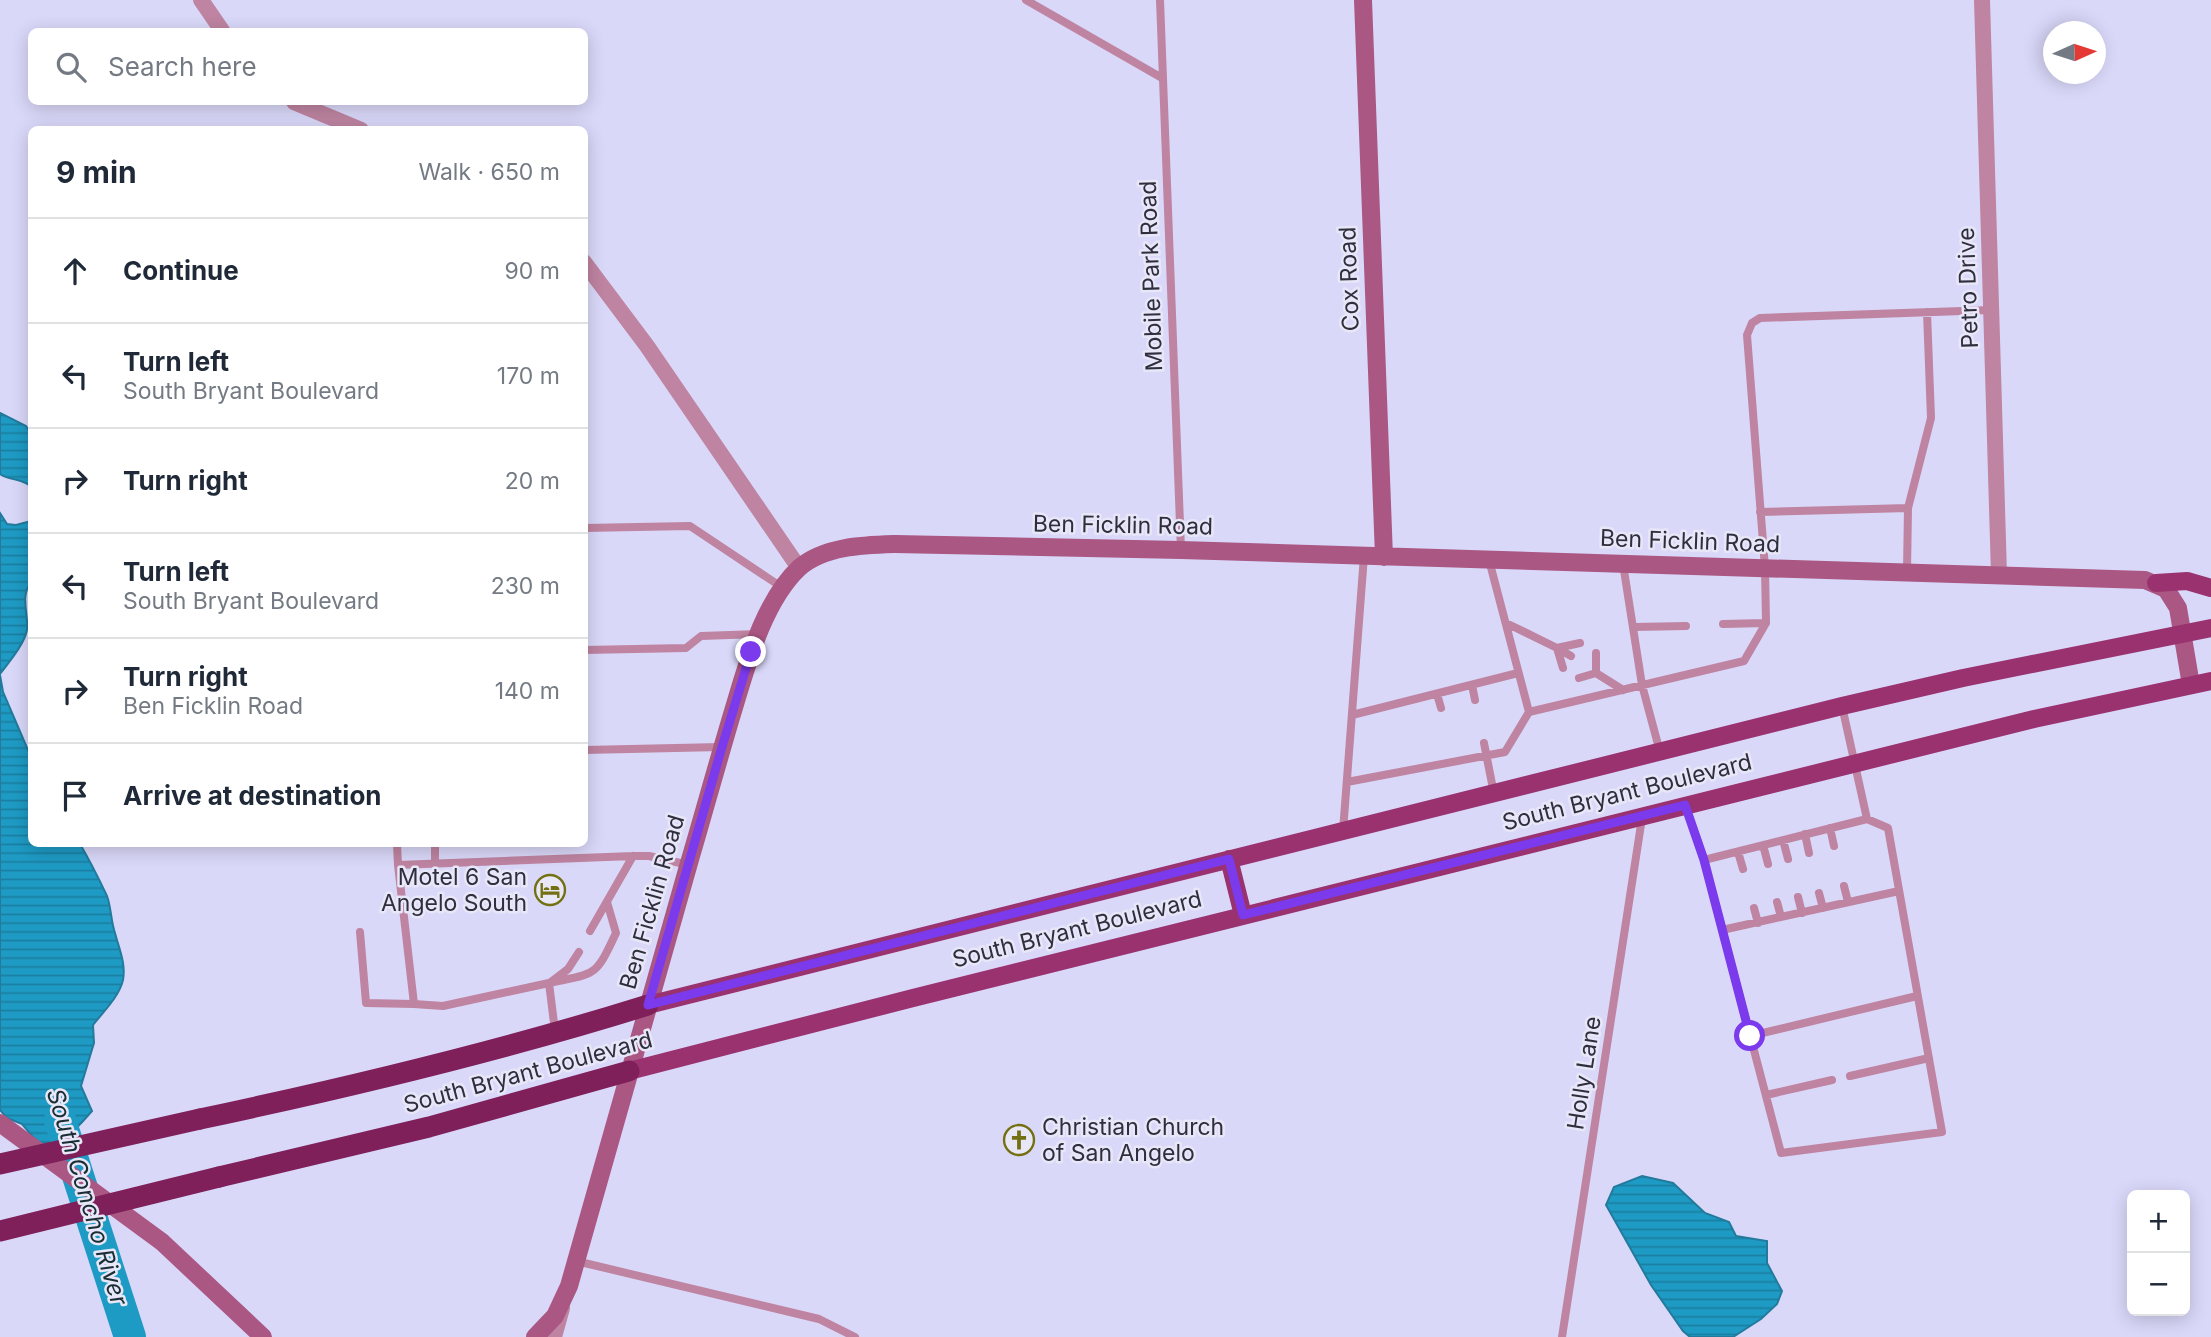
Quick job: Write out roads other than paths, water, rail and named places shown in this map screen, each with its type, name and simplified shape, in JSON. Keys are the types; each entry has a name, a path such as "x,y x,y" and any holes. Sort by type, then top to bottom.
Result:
{"highway":[{"name":"South Bryant Boulevard","path":"0,1164 326,1092 555,1034 648,1005"},
{"name":"South Bryant Boulevard","path":"0,1231 429,1127 629,1071"}],"main road":[{"path":"2156,583 2186,581 2211,588"},
{"name":"South Bryant Boulevard","path":"648,1005 1842,706 1963,678 2211,628"},
{"name":"South Bryant Boulevard","path":"629,1071 1855,763 2034,719 2211,681"},
{"path":"1229,859 1243,915"}],"street":[{"path":"201,0 220,28"},
{"name":"Cox Road","path":"1363,0 1384,557"},
{"name":"Petro Drive","path":"1982,0 1999,575"},
{"path":"301,105 351,126"},
{"path":"588,267 647,346 799,568"},
{"name":"Ben Ficklin Road","path":"535,1337 555,1316 569,1286 722,747 759,634 783,588 808,561 840,549 877,544 1181,550 1907,572 2133,579 2156,583"},
{"path":"2156,583 2166,589 2178,608 2191,685"},
{"path":"4,1126 145,1228 263,1337"},
{"path":"554,1337 569,1286"}],"lane":[{"path":"1026,0 1162,78"},
{"name":"Mobile Park Road","path":"1160,0 1181,550"},
{"path":"1347,782 1505,752 1529,712 1744,661 1766,623 1765,568 1747,335 1752,323 1760,318 1991,310"},
{"path":"1907,572 1908,508 1931,418 1927,312"},
{"path":"1760,512 1908,508"},
{"path":"588,528 690,526 783,588"},
{"path":"1343,831 1364,556"},
{"path":"1489,560 1529,712"},
{"path":"1623,564 1643,685 1660,752"},
{"path":"1506,623 1571,656"},
{"path":"1723,624 1766,623"},
{"path":"1634,627 1686,626"},
{"path":"588,650 686,648 701,636 759,634"},
{"path":"1557,648 1580,643"},
{"path":"1557,648 1563,668"},
{"path":"1595,653 1596,673"},
{"path":"1586,667 1623,690"},
{"path":"1352,715 1518,673"},
{"path":"1578,678 1596,673"},
{"path":"1472,685 1475,700"},
{"path":"1437,694 1441,708"},
{"path":"1842,706 1867,818"},
{"path":"1484,743 1493,794"},
{"path":"588,750 722,747"},
{"path":"1450,752 1452,762"},
{"path":"1685,805 1704,860 1781,1153 1942,1132 1888,828 1867,818 1704,860"},
{"name":"Holly Lane","path":"1562,1337 1642,816"},
{"path":"1830,828 1834,846"},
{"path":"1805,834 1810,853"},
{"path":"1783,840 1788,859"},
{"path":"1763,845 1768,864"},
{"path":"397,847 414,1004"},
{"path":"435,847 436,863"},
{"path":"1738,852 1743,869"},
{"path":"590,931 633,856"},
{"path":"398,865 649,856 689,865"},
{"path":"1844,886 1848,902"},
{"path":"1722,930 1899,891"},
{"path":"1819,893 1823,908"},
{"path":"1798,897 1802,913"},
{"path":"360,932 366,1003 443,1006 591,974 602,964 617,933 607,902"},
{"path":"1777,902 1781,917"},
{"path":"1754,908 1758,923"},
{"path":"549,983 568,968 579,952"},
{"path":"549,983 555,1034"},
{"path":"1750,1036 1917,996"},
{"path":"1850,1076 1929,1058"},
{"path":"1766,1095 1832,1080"},
{"path":"576,1261 819,1319 855,1337"}],"water":[{"path":"0,413 28,429 28,485 0,474"},
{"path":"0,513 7,524 28,522 28,587 25,599 27,630 23,642 0,674"},
{"path":"0,675 3,692 28,750 28,847 82,847 107,896 124,968 118,992 93,1025 94,1043 81,1086 92,1111 63,1138 39,1144 22,1124 7,1118 0,1110"},
{"path":"1642,1176 1673,1183 1705,1213 1729,1222 1736,1236 1767,1241 1767,1263 1782,1291 1777,1304 1761,1319 1733,1337 1690,1337 1683,1331 1651,1285 1606,1205 1614,1187"}],"waterway":[{"name":"South Concho River","path":"60,1120 130,1337"}],"place":[{"name":"Motel 6 San Angelo South","path":"550,890"},
{"name":"Christian Church of San Angelo","path":"1019,1140"}]}
